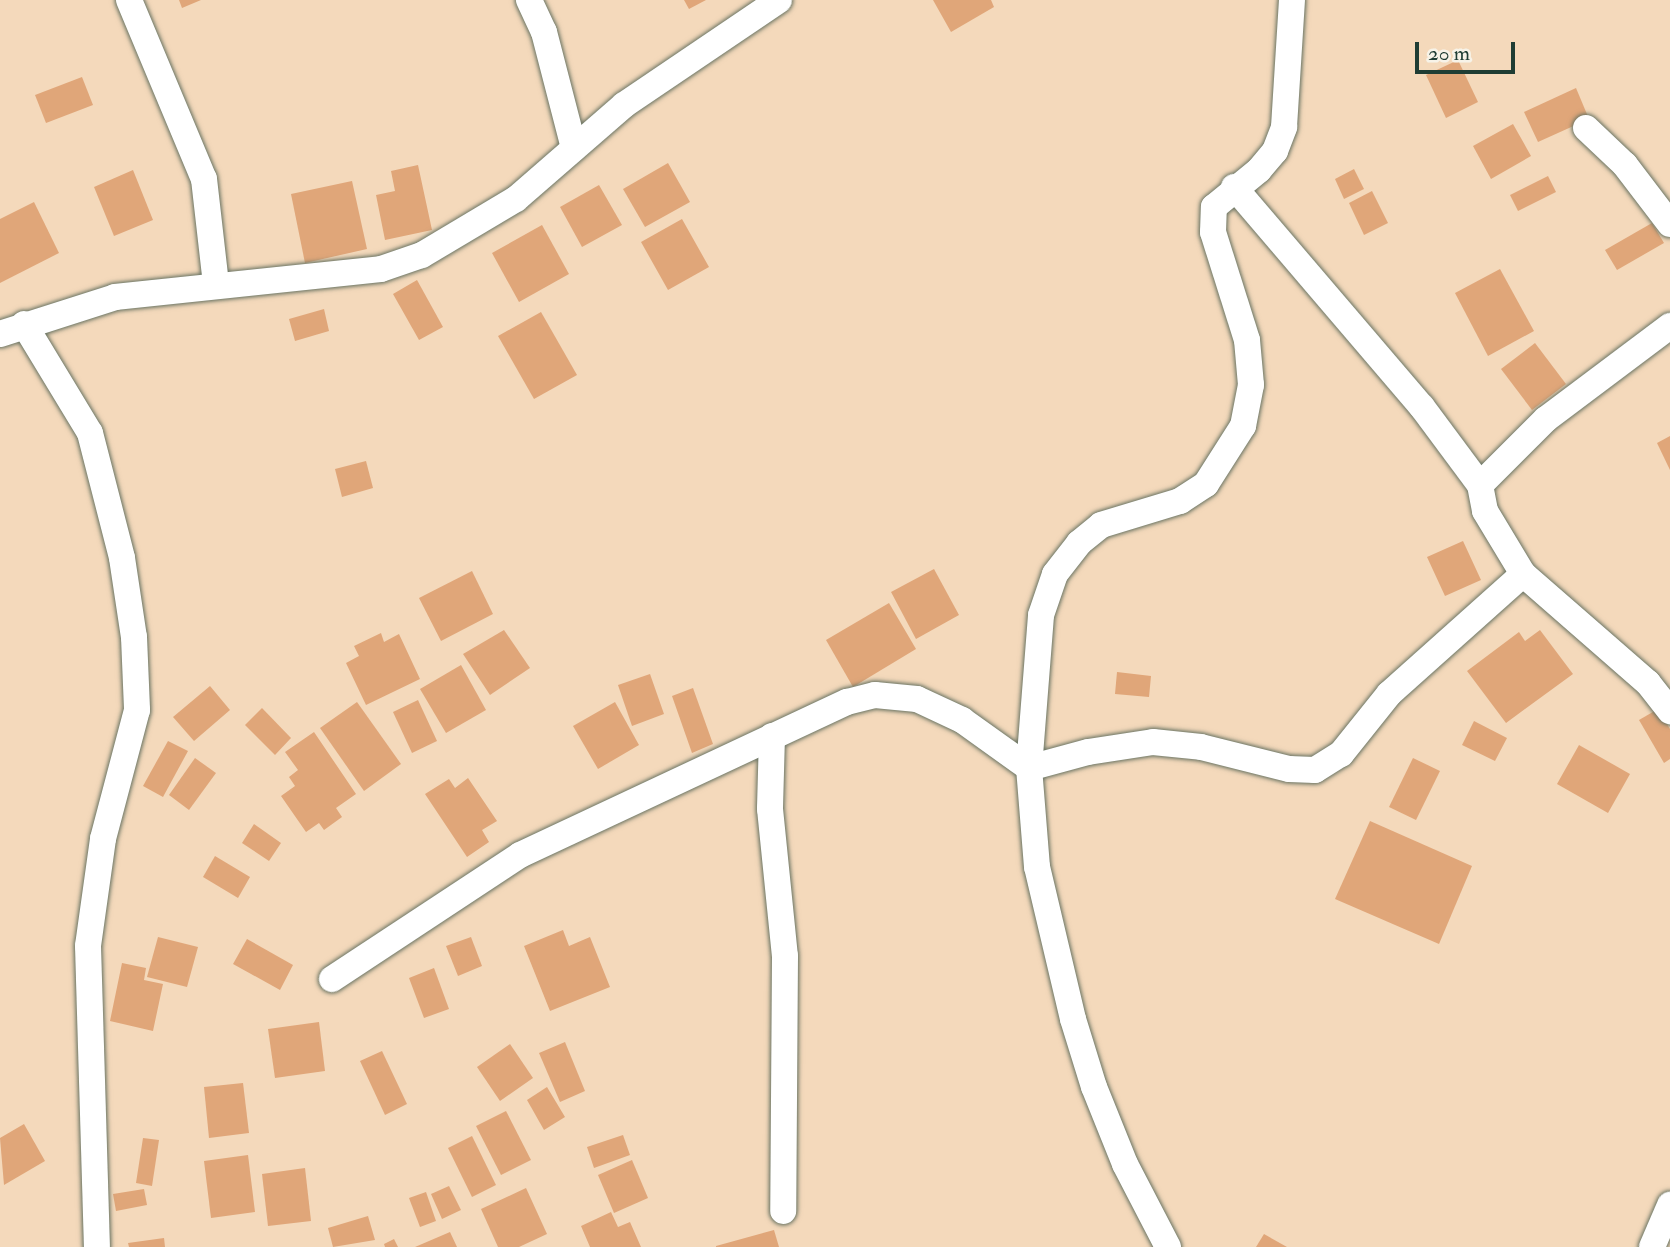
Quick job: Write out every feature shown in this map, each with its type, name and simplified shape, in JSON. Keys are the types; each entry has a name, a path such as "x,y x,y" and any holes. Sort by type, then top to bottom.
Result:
{"street":[{"path":"129,0 204,179 216,285"},
{"path":"529,0 544,32 574,148"},
{"path":"97,1247 88,946 103,839 137,710 134,637 122,558 90,433 12,329 115,297 382,269 422,255 516,199 624,105 779,0"},
{"path":"1168,1247 1125,1164 1073,1019 1037,867 1029,768 1041,615 1055,573 1079,543 1101,524 1180,501 1206,484 1243,426 1251,385 1247,340 1213,232 1214,207 1234,187 1259,170 1275,151 1284,127 1292,0"},
{"path":"1586,128 1625,165 1670,224"},
{"path":"1234,187 1422,407 1480,485 1485,511 1523,574 1648,682 1670,711"},
{"path":"1480,485 1546,419 1670,326"},
{"path":"1029,768 1088,752 1153,742 1200,747 1289,769 1315,770 1329,764 1389,694 1523,574"},
{"path":"332,979 520,855 772,736 866,697 917,699 962,720 1029,768"},
{"path":"772,736 769,809 785,956 783,1211"},
{"path":"1652,1247 1670,1205"}],"building":[{"path":"179,0 201,0 182,8"},
{"path":"684,0 706,0 689,9"},
{"path":"933,0 991,0 994,7 951,32"},
{"path":"1458,60 1478,102 1446,118 1426,75"},
{"path":"82,77 93,105 46,123 35,95"},
{"path":"1576,88 1589,119 1538,142 1524,112"},
{"path":"1513,124 1531,156 1491,179 1473,146"},
{"path":"668,163 690,202 645,227 623,189"},
{"path":"418,165 432,230 385,240 376,195 395,191 391,171"},
{"path":"1354,169 1364,189 1344,199 1335,179"},
{"path":"133,170 153,220 114,236 94,187"},
{"path":"1548,176 1556,192 1518,211 1510,195"},
{"path":"352,181 367,249 305,263 291,194"},
{"path":"599,185 622,225 582,247 560,207"},
{"path":"1372,191 1388,223 1364,235 1349,203"},
{"path":"34,202 59,253 0,283 0,219"},
{"path":"682,219 709,267 668,290 641,242"},
{"path":"1652,223 1664,243 1617,270 1605,250"},
{"path":"542,225 569,274 519,302 492,253"},
{"path":"1500,269 1534,331 1488,356 1455,293"},
{"path":"417,280 443,327 419,340 393,294"},
{"path":"324,309 329,331 295,341 289,319"},
{"path":"541,312 577,375 534,399 498,336"},
{"path":"1535,343 1566,384 1532,410 1501,369"},
{"path":"1670,436 1670,470 1657,443"},
{"path":"366,461 373,488 342,497 335,469"},
{"path":"1463,541 1481,580 1445,596 1427,557"},
{"path":"934,569 959,615 916,639 891,592"},
{"path":"472,571 493,614 441,641 419,598"},
{"path":"889,603 916,649 853,687 826,640"},
{"path":"504,630 530,668 490,695 463,654"},
{"path":"1540,630 1573,674 1506,723 1467,671 1519,632 1525,641"},
{"path":"381,633 384,642 399,634 420,679 366,705 346,663 359,656 354,646"},
{"path":"461,665 486,710 446,733 420,689"},
{"path":"1117,672 1151,676 1149,697 1115,694"},
{"path":"650,674 664,714 632,726 618,685"},
{"path":"210,686 230,710 194,741 173,717"},
{"path":"693,688 713,744 692,753 672,696"},
{"path":"418,700 437,741 412,753 393,712"},
{"path":"357,702 401,764 364,791 320,728"},
{"path":"615,702 639,745 598,769 573,726"},
{"path":"262,708 291,738 275,755 245,725"},
{"path":"1658,709 1670,729 1670,759 1664,763 1639,720"},
{"path":"1474,721 1507,738 1495,761 1462,745"},
{"path":"314,732 356,794 336,808 342,817 324,830 319,823 306,832 281,796 295,786 289,777 298,770 285,752"},
{"path":"168,741 188,751 163,797 143,786"},
{"path":"1579,745 1630,774 1608,813 1557,784"},
{"path":"195,758 216,773 189,810 169,795"},
{"path":"1413,758 1440,771 1416,820 1389,807"},
{"path":"468,778 497,821 482,830 489,842 467,857 425,794 449,779 455,788"},
{"path":"1370,821 1472,866 1439,944 1335,899"},
{"path":"254,824 281,843 269,861 242,843"},
{"path":"215,856 250,877 238,898 203,877"},
{"path":"563,930 569,946 590,937 610,987 550,1011 524,946"},
{"path":"158,937 198,947 187,987 147,977"},
{"path":"471,937 482,966 458,976 446,946"},
{"path":"247,939 293,965 280,990 233,964"},
{"path":"122,963 146,968 144,980 163,984 153,1031 110,1021"},
{"path":"434,968 449,1009 424,1018 409,978"},
{"path":"319,1022 325,1071 275,1078 268,1029"},
{"path":"565,1042 585,1091 560,1102 539,1053"},
{"path":"510,1044 533,1078 500,1101 477,1067"},
{"path":"382,1051 407,1104 385,1115 360,1061"},
{"path":"243,1083 249,1133 209,1138 204,1087"},
{"path":"547,1087 565,1117 544,1130 527,1100"},
{"path":"506,1111 531,1160 501,1175 476,1126"},
{"path":"24,1124 45,1161 4,1185 0,1138"},
{"path":"623,1135 630,1155 594,1168 587,1147"},
{"path":"472,1136 496,1185 472,1197 448,1148"},
{"path":"143,1138 159,1140 152,1186 136,1183"},
{"path":"248,1155 255,1212 211,1218 204,1161"},
{"path":"632,1160 648,1198 614,1213 598,1175"},
{"path":"305,1168 311,1221 268,1226 262,1174"},
{"path":"449,1186 461,1210 442,1219 431,1194"},
{"path":"526,1188 547,1234 519,1247 498,1247 481,1209"},
{"path":"144,1189 147,1205 116,1211 113,1194"},
{"path":"426,1192 436,1221 420,1227 409,1198"},
{"path":"611,1212 618,1227 630,1222 641,1247 590,1247 581,1226"},
{"path":"368,1216 375,1240 333,1247 328,1228"},
{"path":"774,1230 779,1247 716,1247 716,1246"},
{"path":"450,1232 457,1247 415,1247"},
{"path":"1264,1234 1287,1247 1256,1247"},
{"path":"164,1238 165,1247 129,1247 128,1243"},
{"path":"394,1239 398,1247 385,1247 384,1244"}]}
